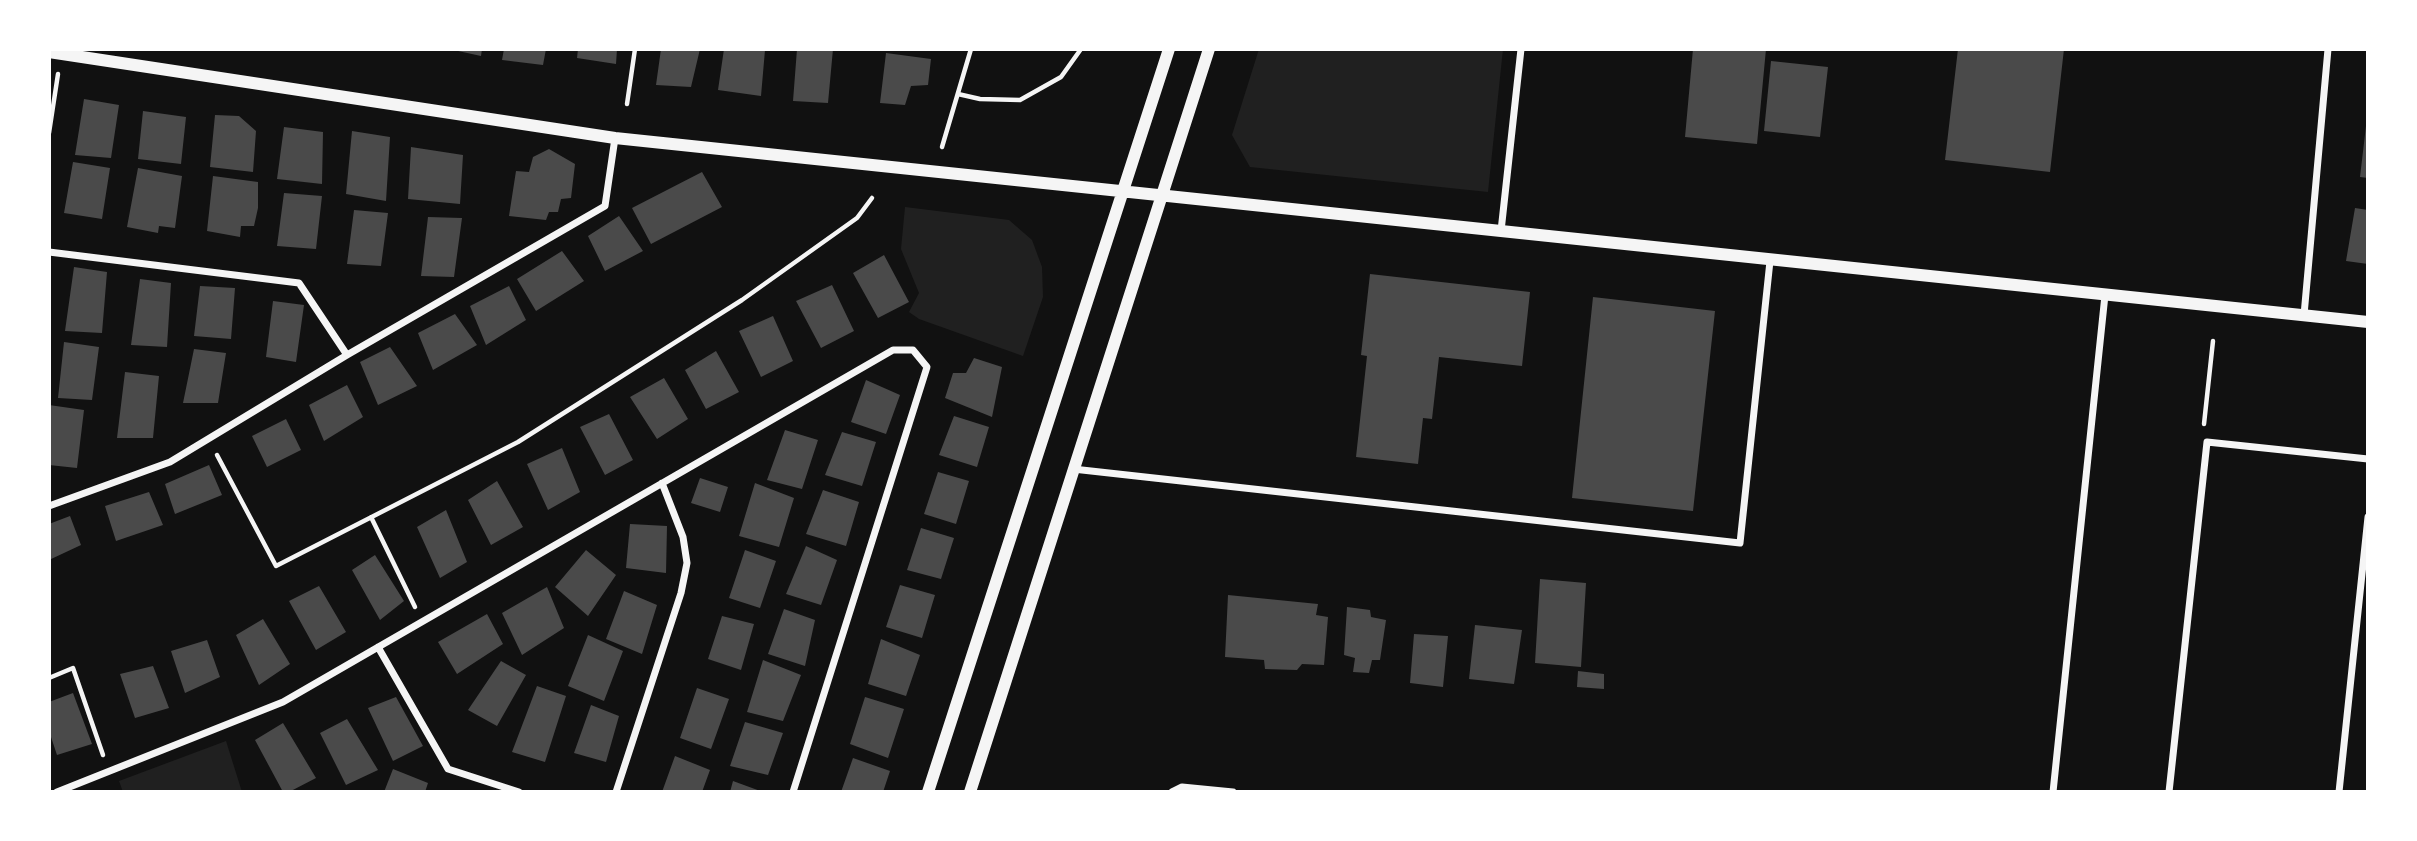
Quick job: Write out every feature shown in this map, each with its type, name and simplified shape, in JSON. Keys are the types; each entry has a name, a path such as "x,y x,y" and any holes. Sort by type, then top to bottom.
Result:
{"street":[{"path":"928,792 1169,49"},
{"path":"970,792 1209,49"},
{"path":"1501,231 1521,49"},
{"path":"2304,315 2329,49"},
{"path":"55,53 615,138 2368,322"},
{"path":"49,506 170,462 347,355 605,206 615,138"},
{"path":"49,252 299,283 347,355"},
{"path":"1073,469 1740,543 1770,261"},
{"path":"2053,792 2105,295"},
{"path":"57,792 283,702 893,350 913,350 927,367 793,792"},
{"path":"2169,792 2207,442 2368,458"},
{"path":"616,792 681,593 687,562 683,537 662,483"},
{"path":"2339,792 2368,517"},
{"path":"378,647 447,769 519,792"},
{"path":"1172,792 1182,787 1233,792"}],"path":[{"path":"627,104 635,49"},
{"path":"942,147 971,49"},
{"path":"958,94 980,99 1020,100 1060,77 1081,49"},
{"path":"49,133 55,53"},
{"path":"208,439 276,566 517,442 730,307 857,218 872,198"},
{"path":"2207,442 2204,425 2213,341"},
{"path":"371,517 422,621"},
{"path":"49,678 73,668 108,771"}],"shaded area":[{"path":"1259,49 1503,49 1488,192 1250,167 1232,135"},
{"path":"905,207 1009,220 1032,240 1042,267 1043,297 1023,356 919,319 909,312 919,293 901,249"},
{"path":"226,741 242,792 123,792 119,781"}],"building":[{"path":"449,49 482,49 481,56"},
{"path":"504,49 546,49 543,65 502,60"},
{"path":"578,49 617,49 616,64 577,58"},
{"path":"661,49 700,49 691,87 656,85"},
{"path":"724,49 765,50 761,96 718,90"},
{"path":"797,49 833,49 828,103 793,101"},
{"path":"1693,49 1766,49 1757,144 1685,137"},
{"path":"1958,49 2064,49 2050,172 1945,160"},
{"path":"886,53 931,59 928,85 911,86 905,105 880,103"},
{"path":"1771,61 1828,67 1820,137 1764,131"},
{"path":"84,99 119,105 111,158 75,155"},
{"path":"143,111 186,117 181,164 138,159"},
{"path":"215,115 239,116 256,131 253,172 210,167"},
{"path":"2366,126 2368,127 2368,178 2360,177"},
{"path":"284,127 323,132 322,184 277,179"},
{"path":"352,131 390,137 386,201 346,194"},
{"path":"411,147 463,155 460,204 408,199"},
{"path":"549,149 575,164 571,198 561,199 558,212 549,212 546,220 509,216 516,171 529,172 533,157"},
{"path":"73,162 110,168 102,219 64,213"},
{"path":"138,168 182,176 175,228 159,226 158,233 127,227"},
{"path":"702,172 722,207 651,244 632,208"},
{"path":"213,176 258,182 258,208 254,226 241,226 240,237 207,231"},
{"path":"284,193 322,196 316,249 277,246"},
{"path":"2355,208 2368,210 2368,264 2346,261"},
{"path":"354,210 388,213 381,266 347,264"},
{"path":"619,216 643,251 605,271 588,236"},
{"path":"428,217 462,218 454,277 421,276"},
{"path":"562,251 584,281 536,311 517,279"},
{"path":"884,255 909,302 878,318 853,273"},
{"path":"74,267 107,272 102,333 65,331"},
{"path":"1370,274 1530,292 1522,366 1439,357 1432,419 1423,418 1418,464 1356,457 1367,356 1361,355"},
{"path":"140,279 171,283 167,347 131,345"},
{"path":"832,285 854,331 821,348 796,301"},
{"path":"200,286 235,288 231,339 194,336"},
{"path":"509,286 526,320 486,345 470,306"},
{"path":"1593,297 1715,311 1693,511 1572,498"},
{"path":"273,301 304,305 296,362 266,357"},
{"path":"455,314 477,345 433,370 418,333"},
{"path":"773,316 793,361 761,377 739,331"},
{"path":"64,342 99,347 92,400 58,398"},
{"path":"390,347 417,386 378,405 360,362"},
{"path":"194,349 226,353 218,403 183,403"},
{"path":"716,351 739,392 706,409 685,370"},
{"path":"974,358 1002,367 992,417 945,398 953,373 966,373"},
{"path":"125,372 159,376 153,438 117,438"},
{"path":"664,378 688,419 657,439 630,397"},
{"path":"866,380 900,395 886,434 851,422"},
{"path":"347,385 363,417 324,441 309,405"},
{"path":"49,405 84,410 77,468 49,465"},
{"path":"609,414 633,460 605,475 580,427"},
{"path":"954,416 989,427 977,467 939,455"},
{"path":"286,419 301,450 267,467 252,436"},
{"path":"785,430 818,440 802,489 767,480"},
{"path":"842,432 876,442 862,486 825,475"},
{"path":"562,448 580,492 548,510 527,464"},
{"path":"209,465 222,495 175,514 165,484"},
{"path":"938,472 969,481 956,524 924,514"},
{"path":"700,478 728,487 720,512 691,503"},
{"path":"497,481 523,527 491,545 468,500"},
{"path":"755,483 794,498 779,547 739,536"},
{"path":"823,490 859,502 846,546 806,534"},
{"path":"149,492 163,525 116,541 105,506"},
{"path":"446,510 467,562 440,578 417,527"},
{"path":"70,516 81,545 49,560 49,524"},
{"path":"630,524 667,526 666,573 626,568"},
{"path":"921,528 954,538 941,579 907,570"},
{"path":"806,546 837,560 821,605 786,594"},
{"path":"586,550 616,575 588,616 555,587"},
{"path":"745,550 776,561 760,608 729,598"},
{"path":"375,555 404,601 380,620 352,570"},
{"path":"1540,579 1586,583 1581,667 1535,663"},
{"path":"900,585 935,595 922,638 886,627"},
{"path":"319,586 346,632 316,650 289,601"},
{"path":"547,587 564,628 522,655 502,613"},
{"path":"624,591 657,605 642,654 606,639"},
{"path":"1228,595 1318,604 1316,615 1328,617 1324,665 1302,664 1297,670 1265,669 1264,660 1225,657"},
{"path":"1347,607 1370,610 1371,617 1386,620 1380,660 1372,660 1369,673 1353,672 1355,658 1344,655"},
{"path":"784,609 815,620 805,666 768,654"},
{"path":"487,614 503,644 457,674 438,642"},
{"path":"722,616 754,624 741,670 708,659"},
{"path":"263,619 290,664 259,685 236,635"},
{"path":"1475,625 1522,630 1514,684 1469,679"},
{"path":"1414,634 1448,636 1443,687 1410,683"},
{"path":"588,635 623,651 604,701 568,686"},
{"path":"881,639 920,655 906,696 868,684"},
{"path":"207,640 220,677 185,693 171,651"},
{"path":"763,660 801,675 783,721 747,712"},
{"path":"501,661 526,675 497,726 468,710"},
{"path":"153,666 169,708 135,718 120,674"},
{"path":"1578,671 1604,674 1604,689 1577,687"},
{"path":"537,686 566,696 545,762 512,752"},
{"path":"697,688 729,699 711,749 680,738"},
{"path":"73,693 92,744 57,755 49,731 49,702"},
{"path":"396,697 423,746 393,761 368,708"},
{"path":"865,697 904,709 888,758 850,744"},
{"path":"591,705 619,716 606,762 574,753"},
{"path":"347,719 378,770 346,785 320,733"},
{"path":"745,722 783,733 768,775 730,766"},
{"path":"283,723 316,778 289,792 283,792 255,740"},
{"path":"675,756 710,770 702,792 662,792"},
{"path":"853,758 890,771 883,792 841,792"},
{"path":"393,769 428,783 425,792 384,792"},
{"path":"733,781 763,792 730,792"}]}
